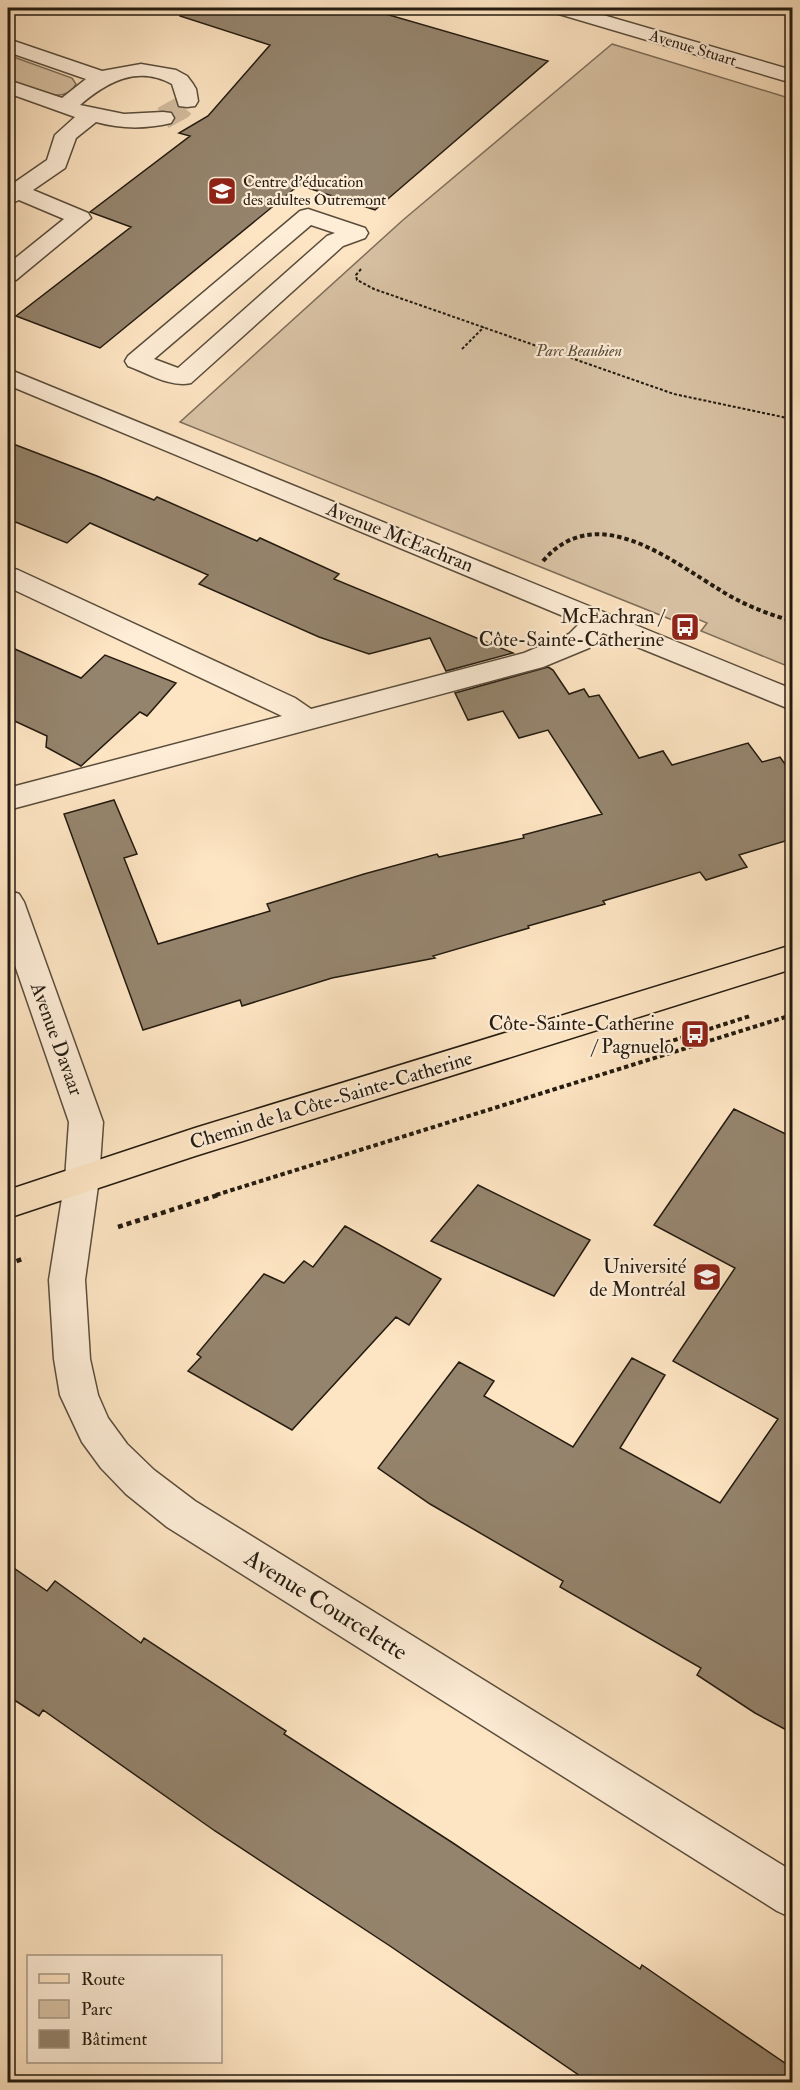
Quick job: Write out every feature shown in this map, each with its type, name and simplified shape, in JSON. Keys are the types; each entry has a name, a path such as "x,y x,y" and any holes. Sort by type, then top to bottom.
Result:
{"main road":[{"name":"Chemin de la Côte-Sainte-Catherine","path":"8,1204 792,957"}],"street":[{"name":"Avenue Stuart","path":"559,8 792,77"},
{"path":"8,45 103,78"},
{"path":"65,106 103,78 129,70 161,72 184,83 188,91 187,101"},
{"path":"8,86 100,116 139,122 163,118"},
{"path":"12,195 57,163 66,135 100,116"},
{"path":"8,275 80,218 12,195"},
{"path":"308,216 357,233 335,241 182,378 137,361 308,216"},
{"name":"Avenue McEachran","path":"8,376 792,700"},
{"path":"8,576 285,705 298,712 303,719"},
{"path":"8,799 544,656 579,641 600,619"},
{"name":"Avenue Davaar","path":"8,902 86,1122 82,1179"},
{"name":"Avenue Courcelette","path":"82,1179 67,1267 72,1359 79,1395 95,1430 114,1456 140,1482 181,1514 792,1896"}],"path":[{"path":"367,264 356,275 358,282 447,316 674,394 792,419"},
{"path":"462,349 484,327"},
{"path":"547,556 566,542 589,536 611,535 627,538 654,548 741,600 792,621"},
{"path":"166,1212 304,1166 556,1090 792,1015"},
{"path":"660,1045 750,1016"}],"green space":[{"name":"Parc Beaubien","path":"612,44 792,99 792,668 701,631 707,623 688,615 680,623 180,422 403,220"},
{"path":"8,55 72,78 76,84 70,91 54,95 34,91 8,81"}],"building":[{"path":"181,8 365,8 548,61 375,210 299,185 100,348 16,316 131,227 90,212 190,136 179,133 208,116 270,45 180,16"},
{"path":"8,442 154,500 157,497 257,541 260,538 339,574 334,579 513,653 446,671 430,638 369,654 319,637 199,584 208,575 90,523 67,543 8,519"},
{"path":"8,646 81,678 105,655 176,683 147,716 140,712 81,766 46,747 47,736 8,718"},
{"path":"548,667 553,670 569,694 584,689 589,697 599,695 639,758 663,751 672,765 748,743 762,762 780,757 792,774 792,839 739,855 747,867 706,880 700,872 603,901 605,904 528,926 529,928 433,956 435,958 332,978 242,1006 240,1000 143,1030 64,814 114,800 137,854 124,858 158,944 270,911 267,904 364,874 437,854 439,857 524,838 523,835 602,814 548,730 519,738 503,711 468,720 455,693"},
{"path":"734,1109 792,1137 792,1733 755,1713 697,1675 701,1668 560,1587 563,1581 430,1504 378,1468 459,1362 494,1381 484,1396 573,1447 632,1358 665,1375 620,1448 720,1503 778,1419 673,1361 735,1268 654,1225"},
{"path":"478,1185 590,1240 554,1296 431,1241"},
{"path":"345,1226 441,1279 409,1325 396,1317 292,1430 188,1371 201,1357 197,1354 264,1274 284,1283 304,1261 313,1267"},
{"path":"8,1564 47,1591 55,1581 141,1643 144,1638 286,1731 284,1734 453,1843 640,1969 642,1965 792,2068 792,2082 589,2082 390,1946 215,1831 43,1710 39,1716 8,1696"}],"tunnel":[{"path":"163,118 181,108 187,101"}],"place":[{"name":"Centre d'éducation des adultes Outremont","path":"222,191"},
{"name":"McEachran / Côte-Sainte-Catherine","path":"685,627"},
{"name":"Côte-Sainte-Catherine / Pagnuelo","path":"695,1034"},
{"name":"Université de Montréal","path":"707,1277"}]}
